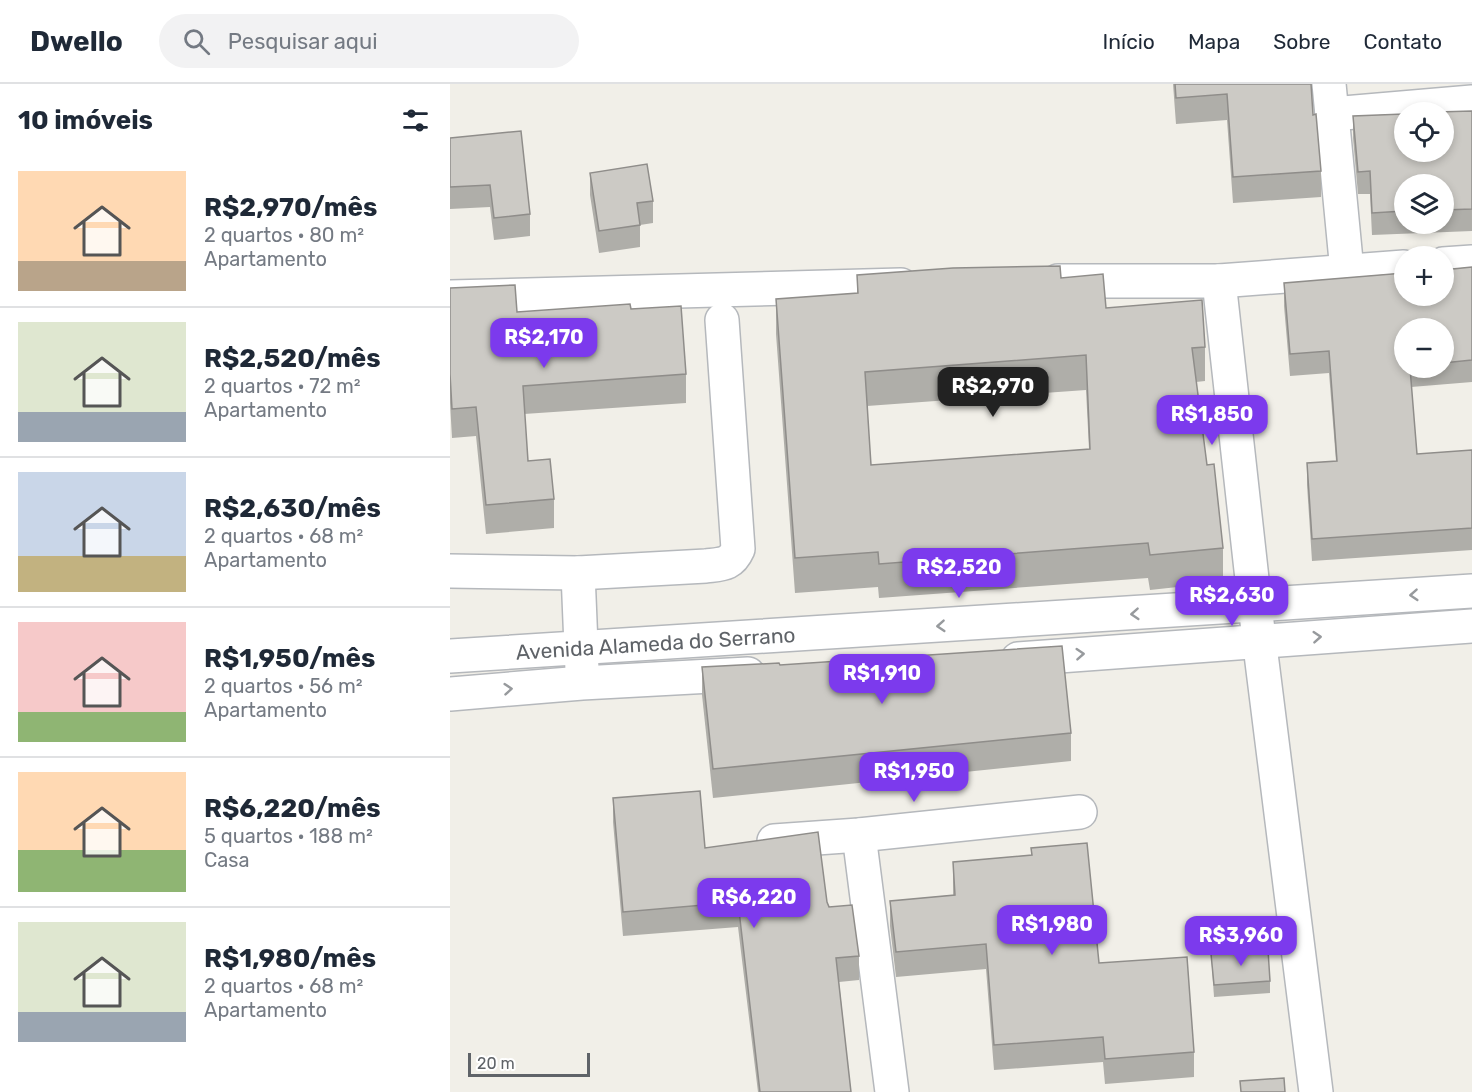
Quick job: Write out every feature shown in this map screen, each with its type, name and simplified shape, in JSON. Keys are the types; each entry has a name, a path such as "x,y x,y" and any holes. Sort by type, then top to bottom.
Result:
{"street":[{"path":"1347,271 1330,99 1472,102"},
{"path":"1454,263 1472,262"},
{"path":"1029,281 1219,281 1394,268"},
{"path":"1219,281 1255,606 1316,1092"},
{"path":"450,297 935,284"},
{"path":"450,571 578,573 706,566 734,559 738,549 722,320"},
{"path":"578,573 582,683"},
{"name":"Avenida Alameda do Serrano","path":"450,656 1472,591"},
{"path":"990,661 1472,626"},
{"name":"Avenida Alameda do Serrano","path":"450,694 582,683 780,672"},
{"path":"752,843 860,835 1080,812"},
{"path":"860,835 892,1092"}],"building":[{"path":"1175,84 1311,84 1321,171 1233,177 1227,94 1176,98"},
{"path":"1472,111 1472,209 1454,210 1454,174 1394,174 1394,212 1372,213 1370,171 1358,172 1353,116 1394,114 1394,162 1454,162 1454,112"},
{"path":"521,131 530,214 494,218 490,185 450,187 450,138"},
{"path":"647,164 653,201 637,203 640,225 599,231 590,173"},
{"path":"1060,266 1061,278 1103,274 1106,308 1202,300 1205,347 1192,348 1207,465 1214,464 1223,548 1150,555 1148,543 879,564 878,552 795,558 776,299 858,293 857,275 953,268","holes":["1086,355 1090,449 871,465 865,372"]},
{"path":"1472,267 1472,360 1454,362 1454,318 1394,318 1394,378 1411,378 1417,454 1472,450 1472,528 1312,539 1307,463 1337,461 1329,351 1290,354 1284,283 1394,274 1394,306 1454,306 1454,269"},
{"path":"515,285 517,312 630,304 631,309 681,306 686,374 523,386 528,461 550,459 554,499 486,505 476,407 452,409 450,288"},
{"path":"1062,646 1071,733 713,769 702,667 779,663 780,665"},
{"path":"700,791 705,848 818,832 827,902 829,907 852,905 859,956 836,958 851,1092 760,1092 738,902 623,912 613,798"},
{"path":"1087,843 1099,963 1187,957 1194,1052 1105,1059 1103,1037 994,1045 986,944 896,952 890,901 955,895 953,862 1032,855 1031,848"},
{"path":"1268,950 1270,981 1214,985 1211,954"},
{"path":"1284,1078 1285,1092 1241,1092 1240,1081"}]}
